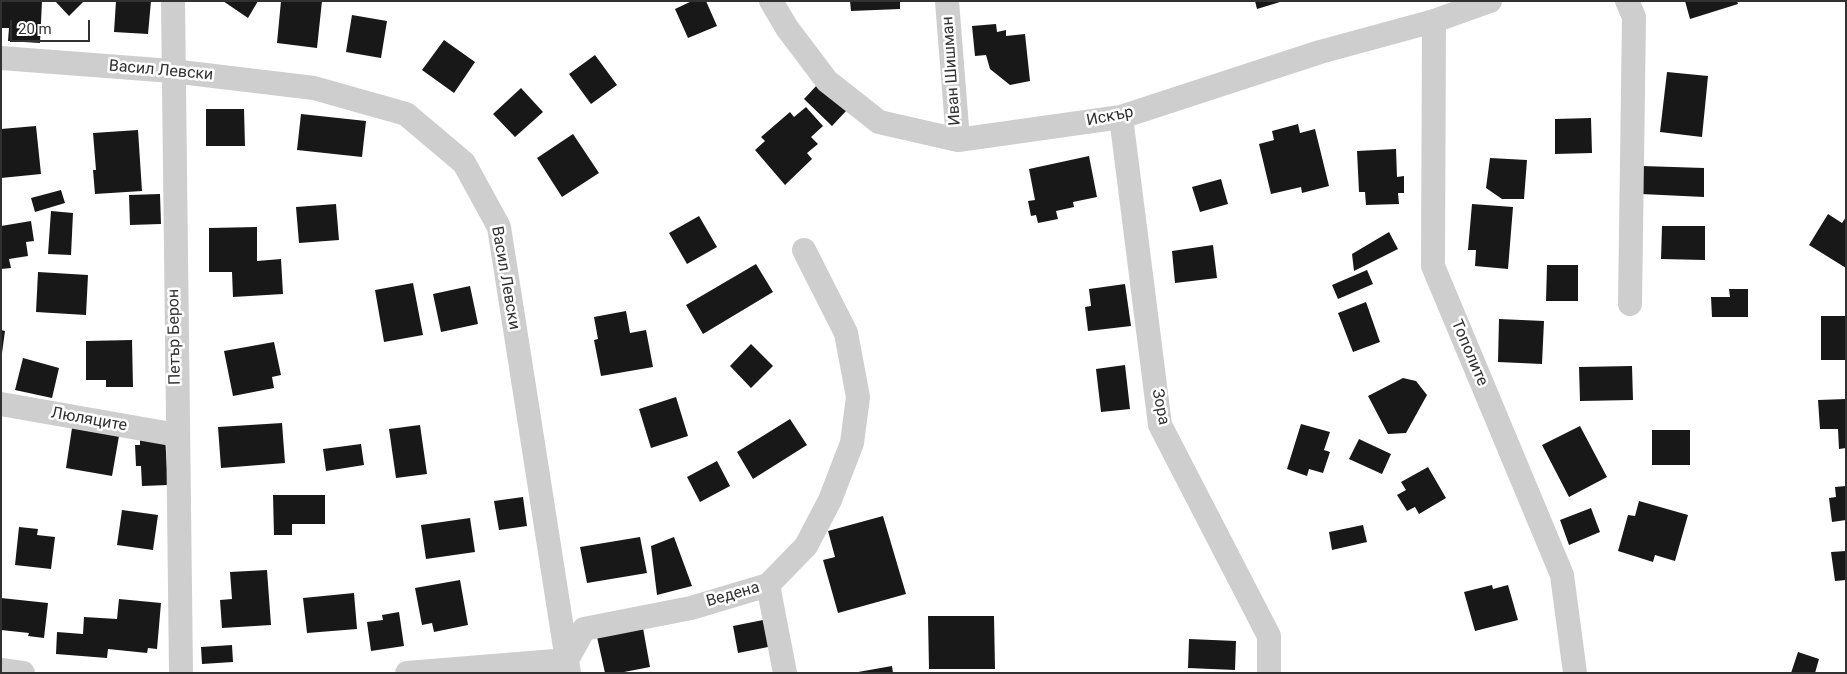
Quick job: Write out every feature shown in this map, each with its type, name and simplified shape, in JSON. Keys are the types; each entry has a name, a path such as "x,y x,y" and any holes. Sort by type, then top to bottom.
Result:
{"street":[{"name":"Петър Берон","path":"173,1 172,72 181,673"},
{"name":"Искър","path":"771,1 787,28 827,81 880,122 958,140 1121,117 1320,52 1434,21 1490,1"},
{"name":"Иван Шишман","path":"947,1 958,140"},
{"path":"1627,1 1634,18 1630,304"},
{"name":"Тополите","path":"1434,21 1432,266 1562,575 1575,673"},
{"name":"Васил Левски","path":"1,58 172,72 314,88 406,114 464,163 499,227 568,666"},
{"name":"Зора","path":"1121,117 1160,425 1269,636 1268,673"},
{"name":"Ведена","path":"568,666 584,629 691,608 768,586 806,546 830,500 852,443 858,397 846,332 804,250"},
{"name":"Люляците","path":"1,404 177,435"},
{"path":"768,586 785,673"},
{"path":"407,673 568,666"},
{"path":"1,670 23,673"}],"building":[{"path":"1,1 42,1 40,43 8,41 9,28 1,28"},
{"path":"55,1 84,1 69,16"},
{"path":"116,1 151,1 148,34 114,32"},
{"path":"223,1 258,1 248,18"},
{"path":"281,1 322,1 317,48 277,43"},
{"path":"692,1 706,1 717,26 688,38 675,9"},
{"path":"850,1 900,1 900,9 851,11"},
{"path":"1255,1 1279,1 1280,2 1257,9"},
{"path":"1685,1 1737,1 1738,4 1690,19"},
{"path":"352,15 387,21 381,58 346,52"},
{"path":"996,24 997,32 1006,30 1006,36 1025,34 1030,81 1010,85 990,69 986,55 975,56 972,26"},
{"path":"444,40 475,62 454,93 422,70"},
{"path":"595,55 617,85 591,104 569,74"},
{"path":"1667,72 1708,76 1702,137 1660,132"},
{"path":"818,84 847,110 832,126 804,99"},
{"path":"521,88 543,112 515,137 493,114"},
{"path":"806,107 823,126 811,137 818,144 807,153 812,159 785,185 755,150 765,141 761,137 790,112 794,117"},
{"path":"206,109 244,109 245,146 206,146"},
{"path":"301,114 366,121 362,157 297,150"},
{"path":"1591,118 1592,153 1555,154 1555,119"},
{"path":"1298,124 1300,133 1315,129 1329,186 1302,193 1301,187 1271,194 1259,144 1274,140 1272,131"},
{"path":"36,126 41,174 1,178 1,129"},
{"path":"138,130 142,191 95,194 93,170 96,170 93,133"},
{"path":"573,134 599,173 562,197 537,158"},
{"path":"1396,149 1397,177 1404,176 1404,193 1398,193 1399,204 1366,205 1365,192 1359,192 1357,151"},
{"path":"1089,156 1097,197 1073,202 1074,207 1056,211 1058,219 1038,223 1036,215 1031,216 1028,201 1035,200 1029,169"},
{"path":"1490,158 1527,160 1524,199 1502,199 1486,188"},
{"path":"1642,166 1704,168 1704,197 1641,194"},
{"path":"1221,179 1228,204 1200,212 1192,187"},
{"path":"61,190 65,203 35,212 31,198"},
{"path":"160,194 161,224 130,225 129,195"},
{"path":"336,204 339,240 299,243 296,207"},
{"path":"1472,204 1513,207 1508,269 1475,266 1476,250 1468,250"},
{"path":"51,211 73,213 71,255 48,254"},
{"path":"1828,214 1842,223 1846,217 1846,268 1809,245"},
{"path":"699,216 717,247 687,264 669,233"},
{"path":"31,221 34,241 26,242 28,256 9,259 11,268 1,269 1,226"},
{"path":"1662,226 1705,226 1705,260 1661,259"},
{"path":"257,227 257,261 281,259 283,294 233,297 232,272 209,272 209,228"},
{"path":"1389,232 1398,249 1354,271 1352,254"},
{"path":"1213,245 1217,278 1175,283 1172,251"},
{"path":"756,264 773,292 703,334 686,305"},
{"path":"1547,265 1578,265 1578,301 1546,301"},
{"path":"1367,270 1373,284 1338,299 1332,285"},
{"path":"38,272 88,275 86,315 36,312"},
{"path":"413,283 423,335 384,342 375,290"},
{"path":"1125,284 1131,326 1088,331 1085,307 1091,306 1089,289"},
{"path":"470,286 478,324 441,332 433,294"},
{"path":"1729,289 1748,289 1748,317 1712,317 1711,297 1730,297"},
{"path":"1366,302 1380,342 1353,352 1338,313"},
{"path":"626,311 630,333 646,330 653,367 601,376 594,340 598,339 594,317"},
{"path":"1821,316 1846,316 1846,360 1821,360"},
{"path":"1499,319 1544,321 1542,364 1498,362"},
{"path":"1,330 5,331 2,353 1,352"},
{"path":"132,340 133,387 106,387 106,380 86,380 86,341"},
{"path":"274,342 281,375 272,377 274,388 233,396 224,351"},
{"path":"751,344 773,366 751,388 730,366"},
{"path":"23,358 59,368 52,398 15,390"},
{"path":"1125,365 1130,409 1101,412 1096,369"},
{"path":"1632,366 1633,400 1580,401 1579,367"},
{"path":"1403,378 1416,381 1427,395 1406,433 1388,434 1368,396"},
{"path":"676,397 688,436 651,448 639,409"},
{"path":"1846,399 1846,448 1839,449 1838,429 1820,429 1818,400"},
{"path":"790,419 807,445 753,479 737,452"},
{"path":"282,423 285,463 221,468 218,427"},
{"path":"1301,424 1330,432 1324,450 1330,452 1323,473 1309,469 1307,476 1287,469"},
{"path":"420,425 427,474 396,478 389,429"},
{"path":"1580,426 1607,477 1569,497 1542,445"},
{"path":"72,428 119,436 112,476 66,468"},
{"path":"1652,430 1690,430 1690,465 1652,465"},
{"path":"165,436 168,485 142,486 141,466 136,466 135,445 140,445 140,437"},
{"path":"1359,439 1391,454 1382,474 1349,459"},
{"path":"361,444 364,465 326,471 323,449"},
{"path":"717,461 730,486 700,502 687,477"},
{"path":"1428,467 1446,498 1419,514 1415,507 1407,511 1397,495 1406,490 1401,482"},
{"path":"1846,486 1846,520 1832,522 1829,498 1836,497 1835,487"},
{"path":"273,495 325,495 325,524 292,524 292,535 274,535"},
{"path":"523,497 527,526 499,530 494,501"},
{"path":"1639,501 1688,515 1675,561 1655,555 1653,562 1618,551 1628,515 1635,516"},
{"path":"1591,508 1600,532 1569,545 1560,520"},
{"path":"122,510 158,515 153,550 117,545"},
{"path":"883,516 906,594 838,613 823,560 835,557 828,531"},
{"path":"470,518 475,552 426,559 421,525"},
{"path":"1363,525 1367,542 1332,550 1329,532"},
{"path":"19,527 38,529 37,535 55,537 51,569 15,565"},
{"path":"640,537 647,573 587,583 580,547"},
{"path":"674,537 692,586 657,595 651,546"},
{"path":"1846,551 1846,580 1835,581 1831,552"},
{"path":"267,570 271,625 222,628 220,600 232,599 230,572"},
{"path":"460,580 468,625 434,632 432,623 422,625 415,588"},
{"path":"1492,585 1493,589 1508,585 1518,620 1475,631 1464,592"},
{"path":"354,593 357,629 307,633 303,598"},
{"path":"1,598 48,603 44,638 28,636 29,633 1,630"},
{"path":"119,599 161,603 157,649 148,648 147,653 108,649 107,658 56,654 57,632 83,634 84,617 117,619"},
{"path":"399,612 404,646 371,651 367,622 383,620 382,615"},
{"path":"928,616 994,616 995,669 929,669"},
{"path":"768,619 773,646 738,653 733,626"},
{"path":"643,628 650,667 619,673 605,673 597,637"},
{"path":"1189,639 1236,641 1235,670 1188,668"},
{"path":"232,645 233,662 202,664 201,647"},
{"path":"1798,652 1819,659 1815,673 1791,673"},
{"path":"892,666 893,673 858,673 858,672"}]}
